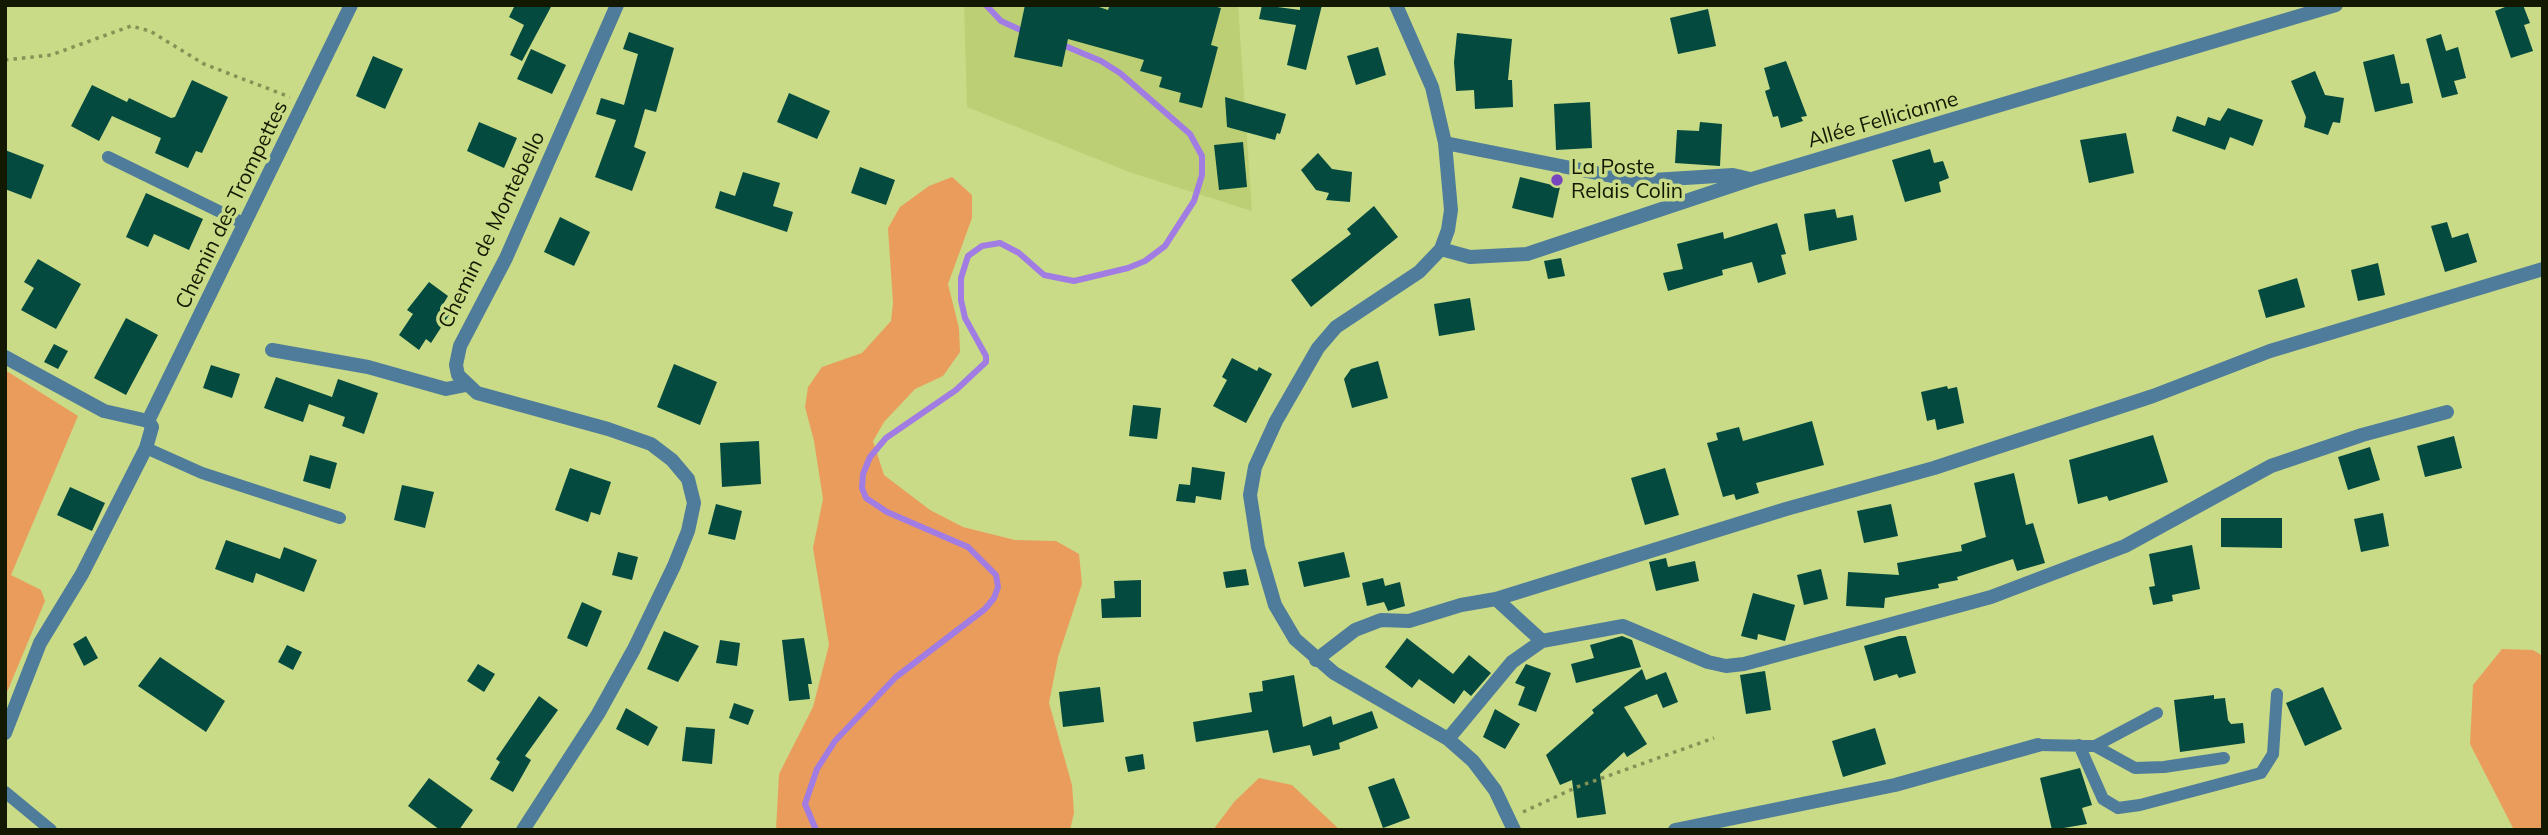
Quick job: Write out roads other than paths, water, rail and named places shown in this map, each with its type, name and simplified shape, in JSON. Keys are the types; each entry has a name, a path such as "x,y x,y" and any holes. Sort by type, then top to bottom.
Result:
{"street":[{"name":"Chemin des Trompettes","path":"148,421 351,5"},
{"name":"Chemin de Montebello","path":"466,385 458,375 456,365 460,346 506,258 617,5"},
{"path":"1396,5 1432,87 1445,143 1451,209 1441,249 1419,272 1336,327 1318,348 1276,421 1255,467 1250,495 1258,547 1275,606 1295,639 1316,660 1448,738 1473,761 1495,790 1511,824"},
{"name":"Allée Fellicianne","path":"1441,249 1470,257 1527,254 1752,179 2336,5"},
{"path":"1445,143 1637,181 1733,175 1752,179"},
{"path":"1316,660 1355,630 1381,620 1409,621 1461,605 1496,599 1786,509 1934,468 2153,396 2270,351 2543,269"},
{"path":"272,350 368,367 446,389 466,385 477,393 497,400 608,429 651,444 672,460 688,479 694,503 679,555 634,649 598,714 523,830"},
{"path":"5,357 104,411 148,421 152,427 146,448 82,575 40,643 5,733"},
{"path":"1448,738 1512,662 1542,641 1623,626 1708,662 1726,666 1744,664 1991,597 2125,546 2271,466 2446,412"},
{"path":"1496,599 1542,641"},
{"path":"1675,830 1895,785 2038,745"}],"lane":[{"path":"108,157 245,225"},
{"path":"146,448 202,473 340,518"},
{"path":"2079,745 2103,799 2118,808 2140,805 2261,773 2273,754 2277,694"},
{"path":"2095,746 2111,734 2157,713"},
{"path":"2038,745 2095,746 2135,768 2164,767 2224,758"},
{"path":"5,792 51,830"}],"waterway":[{"path":"986,5 1001,21 1025,32"},
{"path":"816,830 805,804 817,769 835,741 896,677 985,609 994,598 998,587 996,575 968,547 887,512 866,498 862,488 863,474 870,457 886,438 956,390 986,362 986,356 965,318 961,300 961,278 968,256 982,246 1000,243 1019,253 1044,275 1074,281 1128,268 1145,261 1165,246 1194,201 1202,175 1202,156 1190,134 1120,73 1101,61 1058,43"}],"place":[{"name":"La Poste Relais Colin","path":"1557,180"}]}
